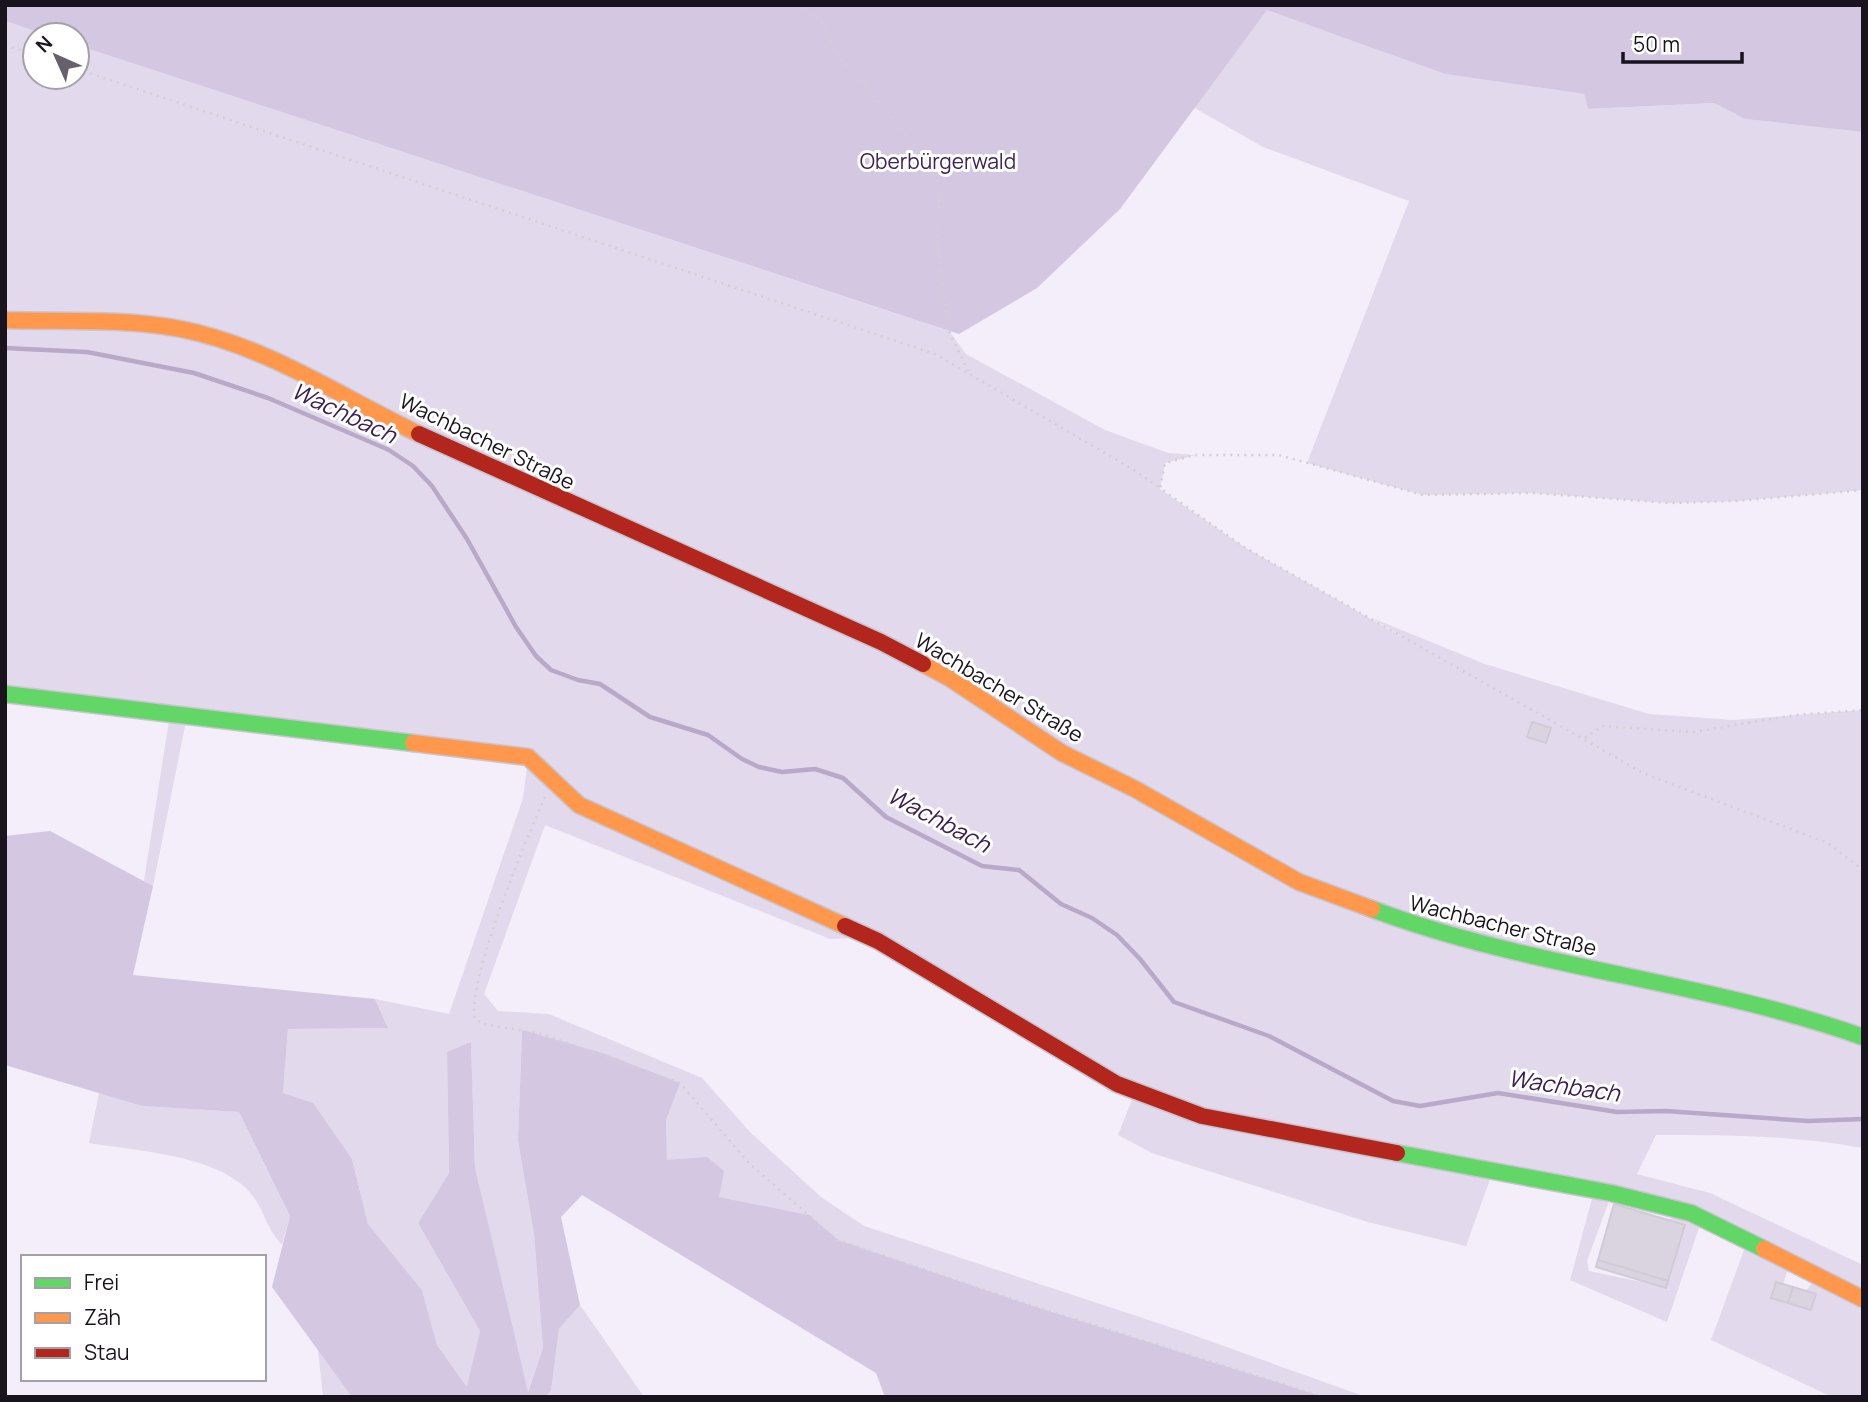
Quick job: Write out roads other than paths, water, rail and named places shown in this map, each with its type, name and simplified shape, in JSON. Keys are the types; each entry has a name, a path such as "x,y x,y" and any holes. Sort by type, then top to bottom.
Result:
{"street":[{"name":"Wachbacher Straße","path":"5,320 144,324 182,329 264,354 415,432 556,498 881,642 951,679 1062,753 1135,789 1298,882 1421,928 1573,966 1744,1001 1804,1016 1863,1037"},
{"path":"5,694 528,757 554,778 579,805 878,941 1117,1084 1202,1116 1611,1193 1691,1213 1863,1299"}],"waterway":[{"name":"Wachbach","path":"5,348 87,352 194,373 268,398 389,450 413,466 432,486 467,539 516,627 536,656 551,670 578,680 600,684 650,717 708,735 742,759 759,767 782,772 815,769 843,778 886,817 982,866 1019,870 1061,904 1092,918 1117,935 1174,1002 1269,1036 1393,1101 1420,1106 1498,1093 1617,1112 1666,1111 1808,1121 1863,1119"}],"park label":[{"name":"Oberbürgerwald","path":"938,162"}]}
